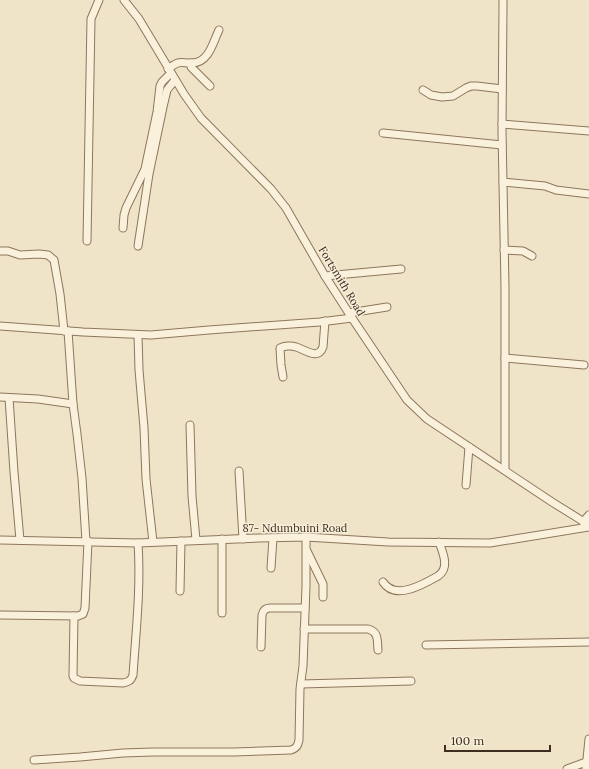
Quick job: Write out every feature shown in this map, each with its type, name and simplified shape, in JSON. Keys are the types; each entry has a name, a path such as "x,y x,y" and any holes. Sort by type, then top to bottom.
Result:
{"street":[{"path":"87,241 91,19 99,0"},
{"name":"Fortsmith Road","path":"124,0 139,18 169,71 201,118 271,189 286,208 350,316 407,400 427,419 587,525"},
{"path":"502,0 505,470"},
{"path":"123,228 126,208 145,169 157,112 160,86 169,71 179,62 191,63 202,60 208,54 219,30"},
{"path":"191,63 192,67 210,86"},
{"path":"138,246 163,107 167,90 175,80"},
{"path":"423,90 431,95 442,97 453,96 471,86 502,89"},
{"path":"502,124 589,131"},
{"path":"383,133 502,145"},
{"path":"502,182 545,186 556,190 589,194"},
{"path":"504,250 523,251 532,256"},
{"path":"0,251 8,251 20,255 48,255 54,260 66,331 82,478 87,541 84,612 81,615 0,615"},
{"path":"325,276 401,269"},
{"path":"0,326 151,335 325,321 387,307"},
{"path":"283,377 280,348 292,346 305,352 319,353 323,347 325,321"},
{"path":"138,335 146,479 153,542"},
{"path":"505,358 584,365"},
{"path":"0,397 42,399 73,404"},
{"path":"9,398 20,540"},
{"path":"190,425 192,496 196,540"},
{"path":"466,485 469,447"},
{"path":"239,471 243,538"},
{"path":"587,525 589,516"},
{"name":"87- Ndumbuini Road","path":"0,540 138,543 243,538 306,537 388,542 490,543 587,525"},
{"path":"34,760 146,752 234,752 291,750 296,747 298,743 303,666 306,537"},
{"path":"271,568 273,538"},
{"path":"222,539 222,613"},
{"path":"180,591 181,541"},
{"path":"383,582 390,590 406,590 430,581 442,574 445,565 439,542"},
{"path":"74,616 74,678 80,681 128,682 133,675 137,630 139,566 138,543"},
{"path":"306,549 323,584 323,597"},
{"path":"261,647 262,615 264,610 270,608 305,608"},
{"path":"304,629 368,629 376,634 378,650"},
{"path":"426,645 589,642"},
{"path":"301,684 411,681"},
{"path":"567,769 586,765 589,739"}]}
